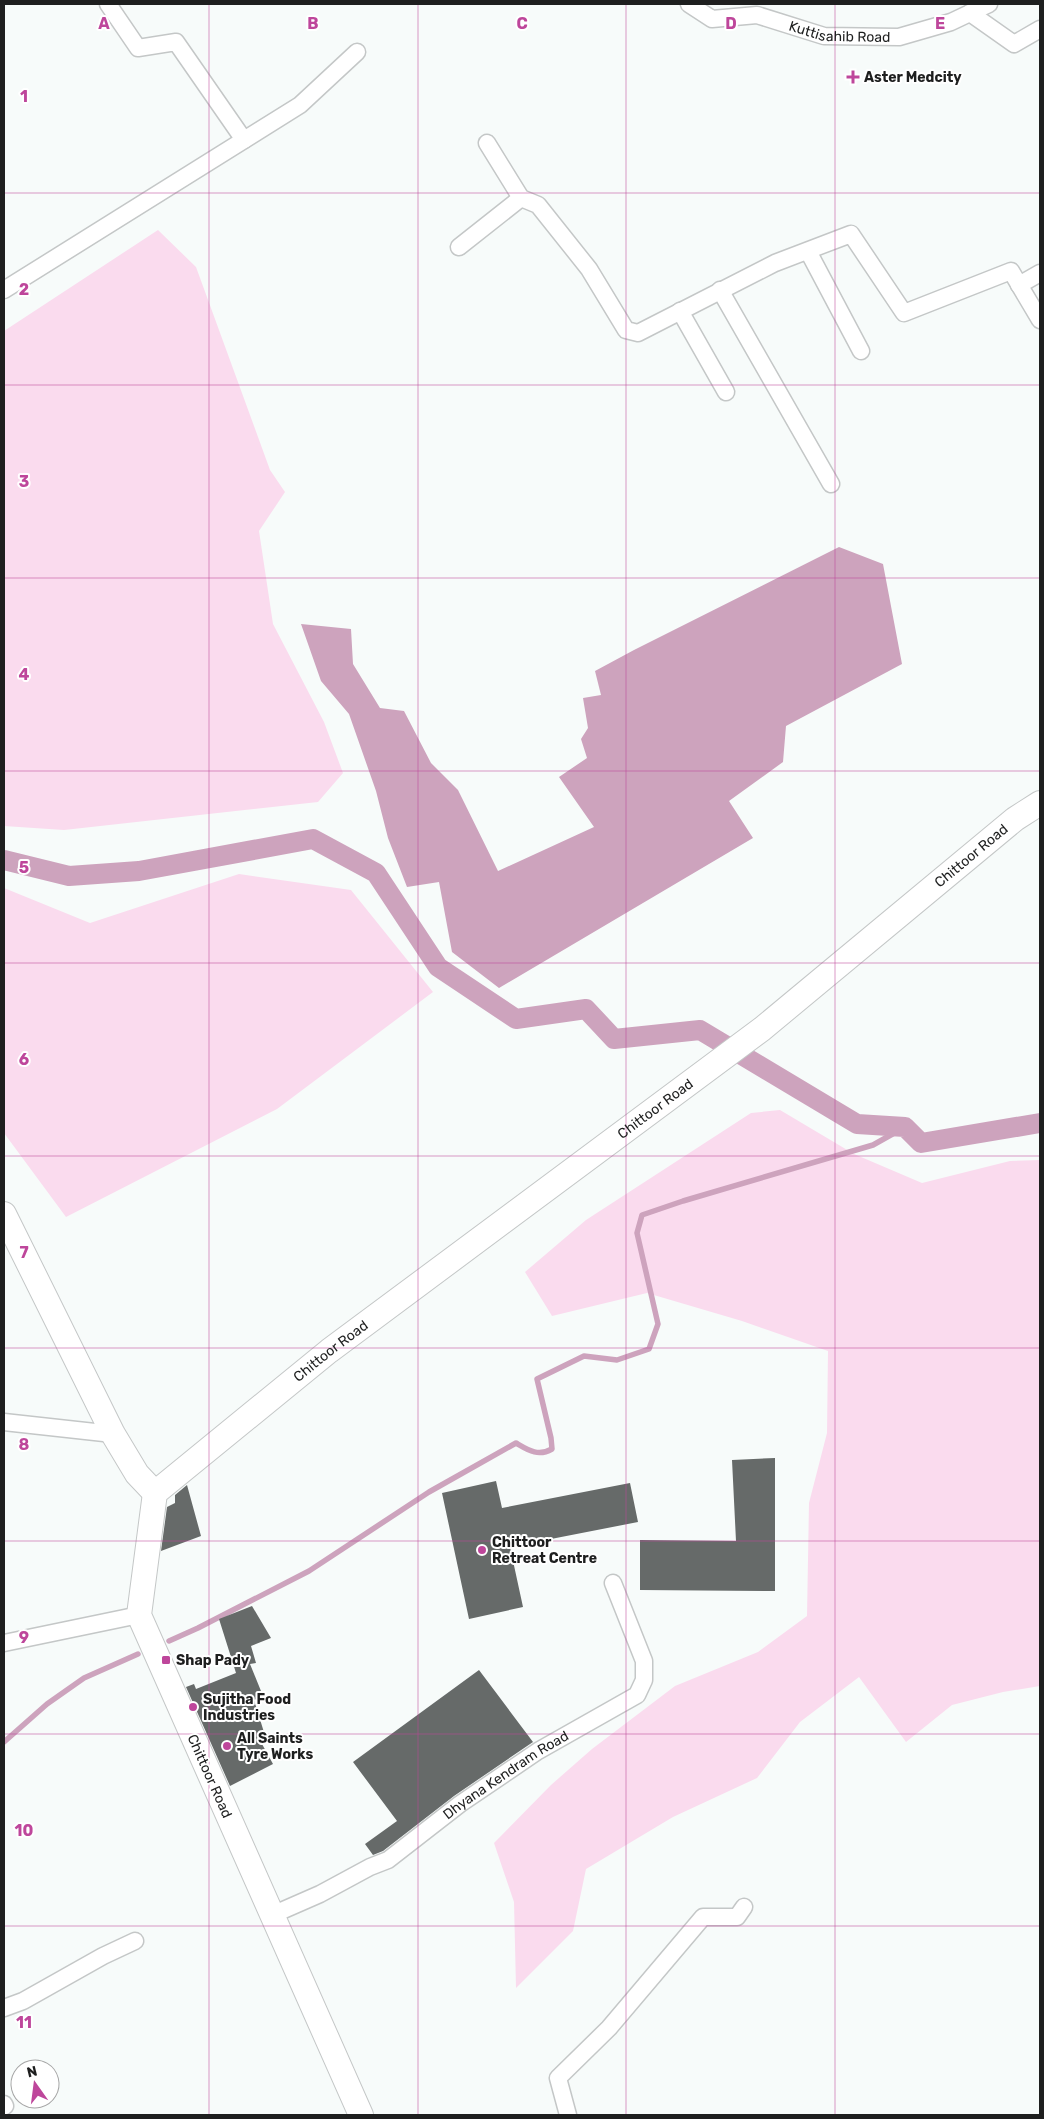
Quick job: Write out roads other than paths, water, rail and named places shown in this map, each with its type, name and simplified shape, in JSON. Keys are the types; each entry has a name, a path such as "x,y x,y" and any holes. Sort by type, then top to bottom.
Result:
{"main road":[{"name":"Chittoor Road","path":"155,1493 330,1351 762,1028 1015,819 1040,803"},
{"path":"4,1214 113,1434 137,1474 155,1493 139,1615"},
{"name":"Chittoor Road","path":"139,1615 361,2115"}],"street":[{"path":"108,4 138,48 176,42 244,140"},
{"name":"Kuttisahib Road","path":"689,4 712,19 757,15 824,36 899,37 952,22 989,4"},
{"path":"970,13 1014,44 1040,28"},
{"path":"4,290 300,105 357,52"},
{"path":"487,143 521,198 538,205 589,269 626,330 638,333 775,263 851,234 904,313 1011,271 1040,320"},
{"path":"459,247 521,198"},
{"path":"808,251 861,352"},
{"path":"1019,285 1040,273"},
{"path":"720,290 830,484"},
{"path":"680,311 726,392"},
{"path":"4,1422 113,1434"},
{"name":"Dhyana Kendram Road","path":"272,1915 320,1894 370,1867 388,1860 460,1804 538,1751 636,1695 644,1680 644,1661 613,1583"},
{"path":"4,1643 139,1615"},
{"path":"568,2115 558,2078 609,2028 703,1917 737,1917 744,1907"},
{"path":"4,2008 23,2001 103,1956 135,1942"}],"waterway":[{"path":"4,860 69,876 139,871 313,839 376,873 438,967 516,1019 586,1009 614,1039 700,1030 857,1124 905,1127 921,1143 1040,1123"},
{"path":"169,1641 309,1571 429,1492 516,1443 529,1450 538,1452 552,1449 537,1379 584,1356 617,1360 649,1349 658,1324 637,1233 642,1215 683,1201 873,1145 905,1127"},
{"path":"4,1742 47,1704 84,1678 138,1654"}],"place":[{"name":"Aster Medcity","path":"853,77"},
{"name":"Chittoor Retreat Centre","path":"482,1550"},
{"name":"Shap Pady","path":"166,1660"},
{"name":"Sujitha Food Industries","path":"193,1707"},
{"name":"All Saints Tyre Works","path":"227,1746"}]}
